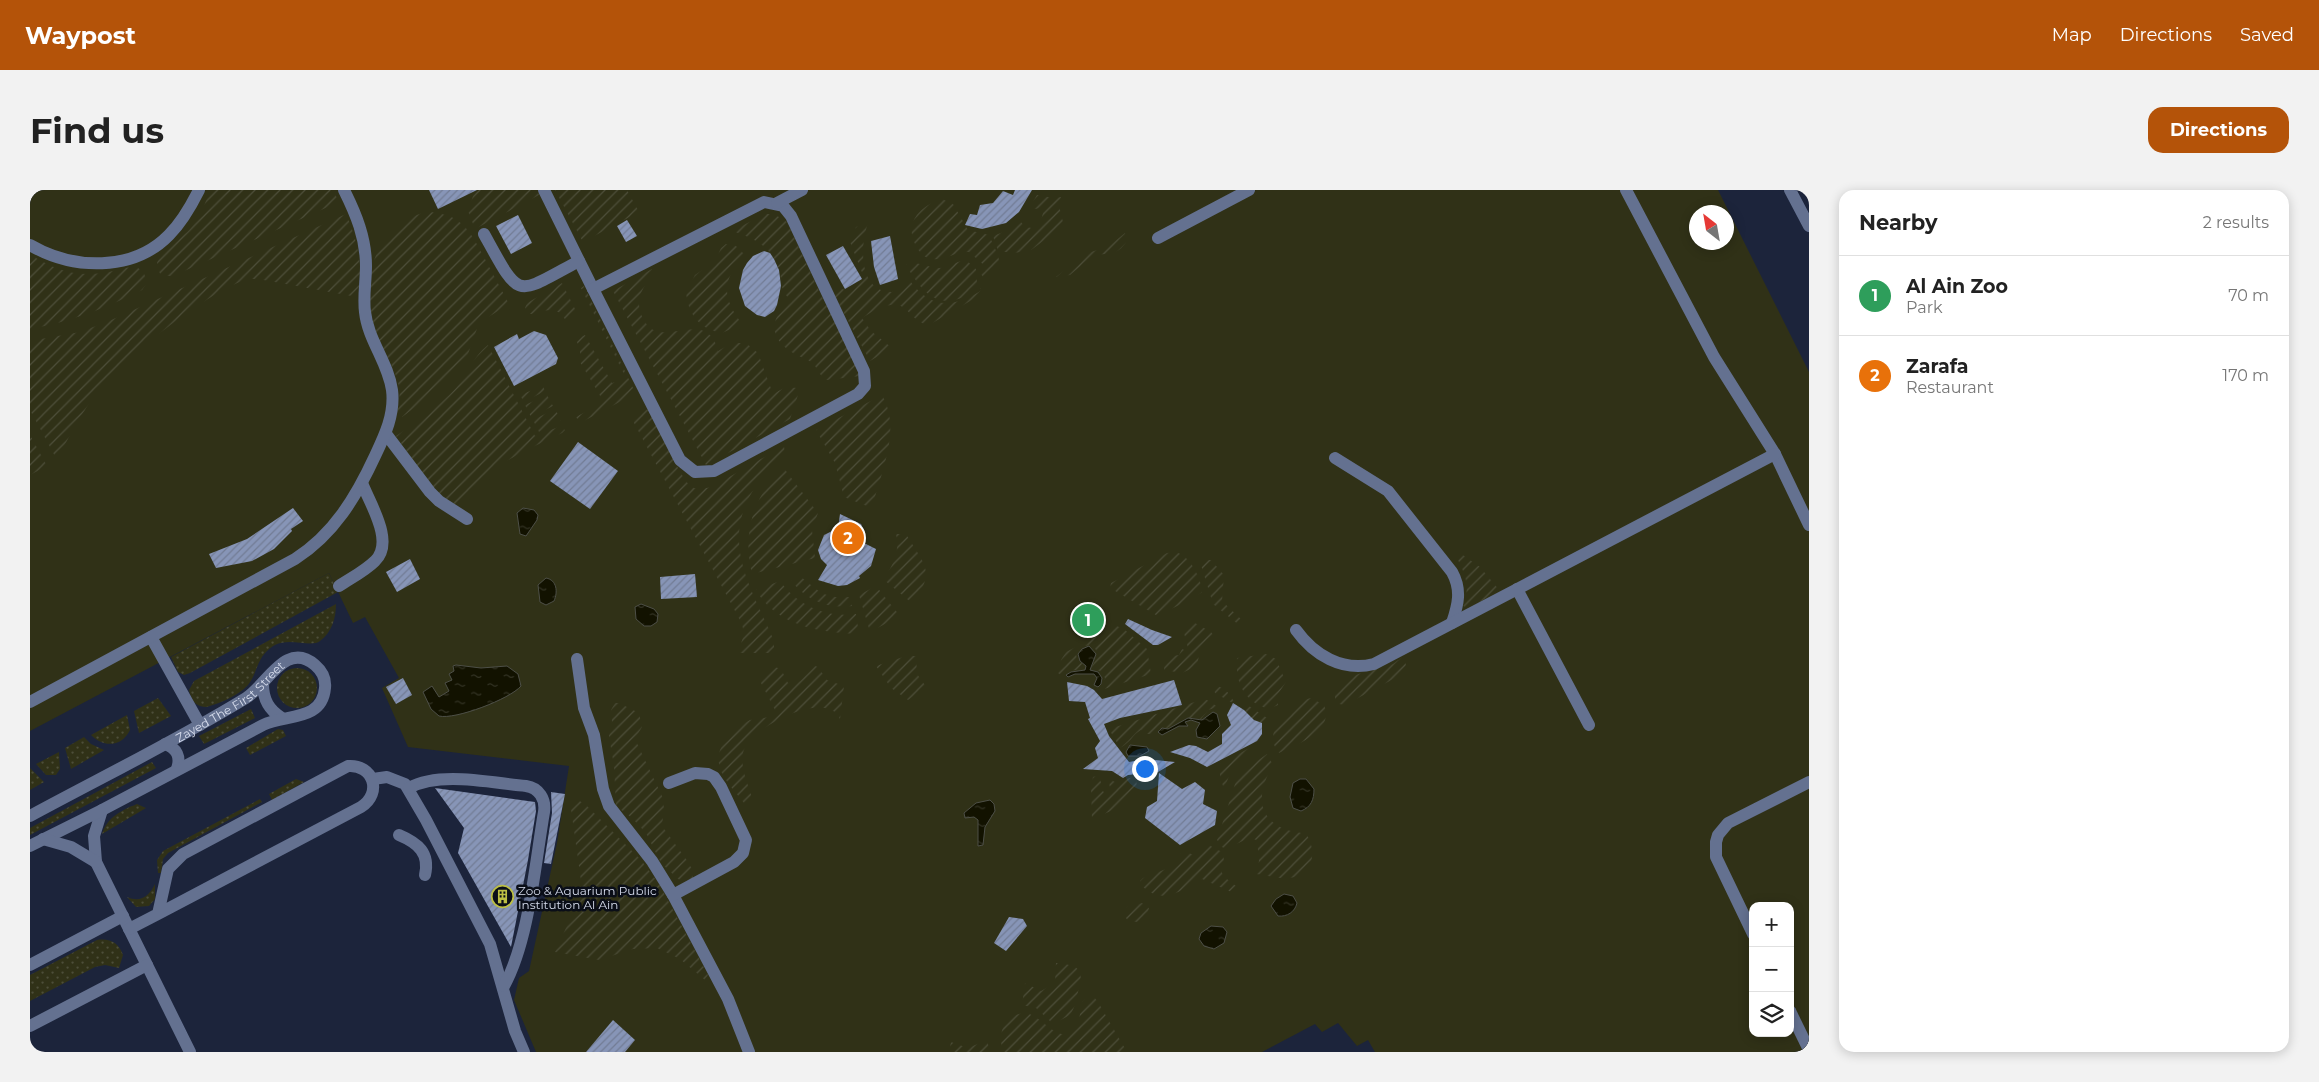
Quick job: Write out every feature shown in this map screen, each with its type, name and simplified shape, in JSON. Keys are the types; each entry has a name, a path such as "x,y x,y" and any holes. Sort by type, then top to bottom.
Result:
{"street":[{"path":"30,245 50,255 80,263 113,263 129,259 146,252 168,236 186,214 199,190"},
{"path":"30,702 310,549 339,520 362,483 386,434 392,404 392,391 387,370 367,322 366,254 355,214 344,190"},
{"path":"544,190 680,460 695,472 714,471 858,394 865,386 864,370 791,216 777,203"},
{"path":"593,289 751,206 764,202 777,203 802,190"},
{"path":"1158,238 1248,190"},
{"path":"1626,190 1714,357 1775,454 1809,526"},
{"path":"1790,190 1809,226"},
{"path":"484,234 510,281 520,287 532,286 579,261"},
{"path":"386,434 430,492 444,505 467,519"},
{"path":"1296,630 1307,644 1321,655 1339,663 1357,667 1374,664 1775,454"},
{"path":"1335,458 1388,492 1452,572 1459,588 1457,607 1452,623"},
{"path":"339,586 374,562 383,546 382,533 362,483"},
{"path":"1517,589 1589,725"},
{"path":"151,637 200,725"},
{"name":"Zayed The First Street","path":"30,816 200,725 248,697 263,684 275,668 297,658 312,662 322,672 325,690 319,704 307,714 282,718 262,725 30,846"},
{"path":"577,659 582,699 594,735 603,789 609,806 648,855 673,894 728,999 749,1052"},
{"path":"263,684 265,701 269,708 282,718"},
{"path":"165,744 174,749 177,754 177,769"},
{"path":"129,929 158,914 366,804 373,792 373,779 360,767 348,766 183,854 168,868 158,914"},
{"path":"670,783 695,773 708,774 714,777 721,787 746,840 743,853 734,862 673,894"},
{"path":"373,779 394,778 409,788 490,944 504,986 515,1031 524,1052"},
{"path":"409,788 429,780 446,779 526,786 536,789 542,797 544,807 522,936 515,962 504,986"},
{"path":"1749,926 1716,857 1718,835 1728,823 1809,782"},
{"path":"102,810 94,836 96,862 190,1052"},
{"path":"399,835 417,843 422,850 427,866 425,875"},
{"path":"44,839 70,847 96,862"},
{"path":"30,965 123,916"},
{"path":"30,1026 147,965"},
{"path":"1794,1019 1809,1050"}],"green space":[{"path":"30,190 1718,190 1726,205 1689,205 1689,250 1734,250 1734,222 1809,372 1809,1052 1375,1052 1368,1040 1357,1046 1338,1023 1322,1032 1315,1024 1262,1052 536,1052 514,1000 519,978 529,971 557,843 569,766 408,747 382,688 399,678 365,617 353,623 329,573 30,731"},
{"path":"210,190 333,190 339,202 173,276 162,276 157,261 160,255 194,225"},
{"path":"478,190 537,190 539,195 475,229 468,211 473,196"},
{"path":"555,190 627,190 639,212 583,242"},
{"path":"1037,195 1053,198 1061,197 1059,206 1064,226 1031,250 1014,253 998,251 993,236 1011,229 1021,222 1025,227 1032,228 1041,220 1043,213 1041,208 1028,210"},
{"path":"942,199 953,204 968,230 989,235 998,255 999,265 997,270 985,280 981,274 985,271 985,266 969,252 933,259 924,256 916,246 912,236 913,221 928,205"},
{"path":"426,212 448,216 463,225 475,240 509,304 479,323 467,357 444,386 402,417 397,412 399,387 396,376 372,323 369,288 371,271 376,255 384,240 395,228 409,219"},
{"path":"346,214 354,234 359,255 360,276 357,297 258,279 245,280 226,289 170,325 134,354 108,379 86,408 57,460 30,410 30,341 80,332 109,321"},
{"path":"765,214 774,214 787,222 821,295 860,369 860,376 827,380 811,362 790,351 778,339 774,325 776,319 785,306 792,301 786,295 783,288 777,264 762,245 732,231"},
{"path":"868,223 864,243 864,266 867,276 881,290 892,292 902,286 908,278 924,296 942,303 961,300 982,290 984,293 929,325 919,321 896,304 880,307 862,318 871,331 892,348 870,361 832,291 836,288 847,290 863,280 863,275 850,242 856,227"},
{"path":"1125,233 1128,239 1114,253 1094,255 1070,275 1056,277 1085,254 1109,246"},
{"path":"726,244 736,246 745,255 732,272 727,288 730,305 742,324 722,333 707,328 696,319 689,307 686,292 695,275 715,261 721,248"},
{"path":"30,254 55,268 73,273 92,274 137,267 144,273 147,283 142,290 115,303 74,318 30,329"},
{"path":"966,260 976,269 977,283 981,288 956,300 946,301 937,299 921,287 906,265 915,263 939,268"},
{"path":"652,269 654,273 644,287 639,302 641,314 647,324 654,330 662,332 689,329 706,332 714,340 718,351 732,343 746,343 758,353 773,394 786,387 797,388 799,392 790,419 706,465 613,291"},
{"path":"562,283 578,315 566,321 561,313 550,310 528,314 525,308 527,303"},
{"path":"584,286 634,390 631,396 580,423 576,417 600,404 602,399 580,362 580,351 576,339 585,335 612,383 621,380 624,374 581,288"},
{"path":"488,345 535,436 561,426 565,430 493,470 468,500 458,506 436,493 396,436 427,414 449,395 460,383 478,354"},
{"path":"543,386 545,391 524,402 520,395"},
{"path":"547,395 553,406 531,417 525,405"},
{"path":"882,395 888,408 890,436 888,451 872,508 844,497 835,463 816,430"},
{"path":"642,408 651,411 682,475 687,483 698,489 715,485 784,446 785,455 754,489 744,509 739,529 739,548 743,567 774,641 774,648 769,653 738,653 744,634 742,624 634,423 634,413"},
{"path":"555,409 561,420 539,432 533,420"},
{"path":"30,435 47,466 30,475"},
{"path":"783,467 818,513 812,530 815,558 752,574 748,544 752,516 764,491"},
{"path":"896,534 906,534 923,561 925,568 924,583 913,604 883,579 897,552"},
{"path":"1175,552 1190,562 1197,574 1202,592 1195,597 1156,615 1110,588 1111,583 1167,553"},
{"path":"1460,553 1480,567 1500,591 1466,609 1463,605 1467,586 1457,558"},
{"path":"1204,560 1211,560 1224,575 1222,601 1243,621 1242,625 1239,625 1213,604 1201,565"},
{"path":"329,573 338,592 190,673 184,675 178,672 171,657"},
{"path":"801,577 822,593 833,597 849,597 852,606 834,606 810,598 791,581"},
{"path":"780,581 795,597 814,608 834,614 856,614 859,634 815,629 801,625 775,612 756,590"},
{"path":"876,586 900,616 870,632 859,595"},
{"path":"336,604 332,624 328,633 320,641 316,643 287,642 275,645 264,654 252,680 239,693 207,707 197,705 191,697 189,690 194,681"},
{"path":"1195,623 1211,632 1214,636 1200,650 1197,666 1182,673 1164,670 1165,657 1179,655 1182,649 1189,652 1184,633 1189,626"},
{"path":"1117,626 1125,630 1147,649 1151,674 1101,690 1105,678 1100,671 1091,669 1097,653 1094,647 1088,645 1081,647 1076,653 1077,660 1084,665 1083,669 1069,671 1062,676 1058,673 1061,660 1066,652"},
{"path":"1266,654 1276,659 1286,682 1278,694 1278,705 1269,709 1253,702 1247,696 1240,683 1237,667 1237,658"},
{"path":"906,656 916,656 917,674 927,688 908,700 891,688 876,666"},
{"path":"1403,657 1406,667 1399,676 1345,705 1339,704 1335,700 1335,689 1347,679 1393,664"},
{"path":"772,666 781,669 788,683 800,681 815,666 818,667 827,680 844,686 840,719 832,710 820,707 805,709 772,723 758,733 748,743 742,758 743,770 752,798 744,803 722,773 719,757 726,739 737,728 750,720 768,717 776,712 761,683 763,673"},
{"path":"297,668 311,674 317,688 311,702 297,708 283,702 277,688 283,674"},
{"path":"1213,686 1224,689 1236,705 1215,693"},
{"path":"158,698 171,716 139,733 134,711"},
{"path":"1311,698 1324,705 1326,714 1324,723 1312,736 1279,753 1274,745 1273,736 1280,719 1295,705"},
{"path":"1201,700 1207,700 1218,707 1208,710 1201,719 1184,719 1156,734 1146,734 1141,730 1120,748 1109,729"},
{"path":"615,703 619,703 639,713 642,727 635,739 662,796 664,808 662,826 692,869 693,878 685,882 678,879 661,863 646,833 632,818 616,806 614,766 609,736 612,722 611,710"},
{"path":"1249,706 1270,720 1269,723 1261,724 1251,718 1242,709"},
{"path":"251,709 255,718 204,744 199,736"},
{"path":"127,715 130,730 122,740 107,744 91,735"},
{"path":"278,729 283,730 286,736 250,755 246,748"},
{"path":"84,737 91,744 104,750 71,769 65,748"},
{"path":"1253,746 1250,754 1231,771 1224,789 1220,777 1220,764"},
{"path":"59,752 60,769 56,775 46,775 36,764"},
{"path":"1267,754 1273,765 1263,790 1263,806 1266,814 1271,821 1280,827 1307,835 1312,849 1311,863 1307,869 1303,873 1288,878 1256,874 1259,861 1257,840 1249,838 1226,849 1217,840 1236,781 1245,769"},
{"path":"152,762 156,768 30,835 30,828"},
{"path":"30,768 44,782 30,790"},
{"path":"1096,776 1100,780 1106,795 1111,792 1109,783 1111,780 1115,782 1134,777 1137,788 1134,795 1123,806 1092,820 1091,786 1093,777"},
{"path":"296,779 304,782 272,800 269,794"},
{"path":"575,798 586,805 641,860 659,884 708,975 705,980 680,959 657,948 633,949 599,960 555,952 575,908 581,881 571,809 571,802"},
{"path":"260,799 262,802 168,853 163,859 161,873 158,873 157,860 163,851"},
{"path":"137,804 146,808 102,834 111,819"},
{"path":"1205,843 1222,852 1224,863 1222,873 1239,888 1236,894 1202,879 1177,893 1163,896 1150,892 1141,884 1140,881 1143,878 1176,865 1181,853 1189,853 1196,856 1203,852"},
{"path":"155,884 155,899 149,906 136,907 127,897 140,899 150,892"},
{"path":"1142,903 1149,908 1147,916 1138,922 1128,921 1124,915 1127,907"},
{"path":"97,940 110,941 119,947 123,955 119,968 105,965 95,967 30,1001 30,975"},
{"path":"1056,963 1075,967 1080,973 1081,978 1075,1004 1070,1015 1059,1021 1051,1022 1036,1008 1022,1005 1025,983 1041,991 1055,983"},
{"path":"1088,997 1094,997 1098,1002 1127,1052 1002,1052 1002,1030 1009,1019 1018,1014 1027,1014 1034,1016 1054,1031 1061,1034 1069,1034 1078,1026 1082,1002"},
{"path":"987,1040 990,1052 949,1052 951,1042 968,1048"}],"water":[{"path":"523,508 534,510 538,515 537,520 526,536 520,534 517,513"},
{"path":"546,578 550,579 556,587 556,594 554,601 546,605 540,602 538,585"},
{"path":"641,604 654,609 658,614 657,622 651,626 644,626 636,619 635,607"},
{"path":"1089,646 1096,654 1090,670 1098,672 1102,678 1101,684 1098,687 1094,685 1097,678 1094,674 1075,674 1068,677 1066,675 1071,672 1085,670 1086,666 1080,661 1078,654 1082,649"},
{"path":"453,666 481,668 507,666 518,674 521,686 506,697 469,712 439,716 431,709 423,692 432,686 439,697 449,691 445,683 452,680 449,674 454,671"},
{"path":"1213,712 1217,714 1220,726 1207,739 1197,737 1196,730 1200,723 1191,720 1185,722 1188,726 1179,726 1162,735 1158,732 1162,728 1168,729 1188,718 1202,720"},
{"path":"1130,745 1147,747 1149,751 1140,756 1128,756 1126,752"},
{"path":"1300,779 1306,779 1314,789 1311,803 1301,811 1293,808 1290,797 1293,783"},
{"path":"990,800 994,804 995,811 985,827 983,845 978,846 978,820 974,817 965,818 964,813 976,803"},
{"path":"1284,894 1293,896 1297,903 1290,913 1278,916 1271,906 1276,899"},
{"path":"1211,926 1223,927 1227,932 1224,943 1214,949 1204,946 1199,939 1201,933"}],"building":[{"path":"429,190 477,190 438,209"},
{"path":"1015,190 1032,190 1019,212 1006,223 982,229 965,225 970,214 977,215 980,205 993,203 1003,191 1013,195"},
{"path":"518,215 532,243 511,254 496,226"},
{"path":"627,220 637,236 626,242 617,226"},
{"path":"890,236 898,279 880,285 874,267 871,241"},
{"path":"843,246 862,279 845,289 826,255"},
{"path":"764,251 770,253 774,259 779,270 781,286 774,311 765,317 757,315 745,306 739,288 743,270 747,263 753,256"},
{"path":"534,331 546,335 558,358 556,364 514,386 494,347 517,334 519,339"},
{"path":"578,442 618,471 590,509 550,481"},
{"path":"293,508 303,521 291,529 292,531 274,549 252,561 216,568 209,554 247,539"},
{"path":"840,514 861,524 864,530 864,543 876,549 871,566 859,576 860,578 847,585 838,586 818,580 827,565 821,559 818,550 824,535 838,528"},
{"path":"410,559 420,579 397,592 386,572"},
{"path":"695,574 697,597 661,599 660,577"},
{"path":"1128,619 1172,637 1158,645 1153,645 1125,624"},
{"path":"403,678 412,695 396,704 386,687"},
{"path":"1174,680 1182,705 1120,718 1104,724 1109,736 1129,762 1145,759 1175,762 1158,772 1128,775 1123,778 1112,771 1083,769 1098,758 1095,748 1100,741 1088,719 1090,718 1085,702 1069,701 1067,682 1087,686 1094,690 1102,699"},
{"path":"1233,703 1254,720 1262,723 1262,734 1257,741 1207,767 1190,758 1170,752 1189,745 1208,752 1222,744 1222,734 1231,725 1227,715"},
{"path":"1159,773 1182,789 1195,782 1205,790 1203,804 1217,811 1215,825 1180,845 1145,818 1147,807 1157,801"},
{"name":"Zoo & Aquarium Public Institution Al Ain","path":"435,788 535,802 536,811 528,860 511,947 458,853 464,828"},
{"path":"551,792 565,794 551,864 544,863 552,813"},
{"path":"1009,917 1023,919 1027,926 1006,951 994,943"},
{"path":"613,1020 635,1040 625,1052 586,1052"}],"place":[{"name":"Zarafa","path":"848,538"},
{"name":"Al Ain Zoo","path":"1088,620"},
{"name":"Zoo & Aquarium Public Institution Al Ain","path":"502,897"}]}
